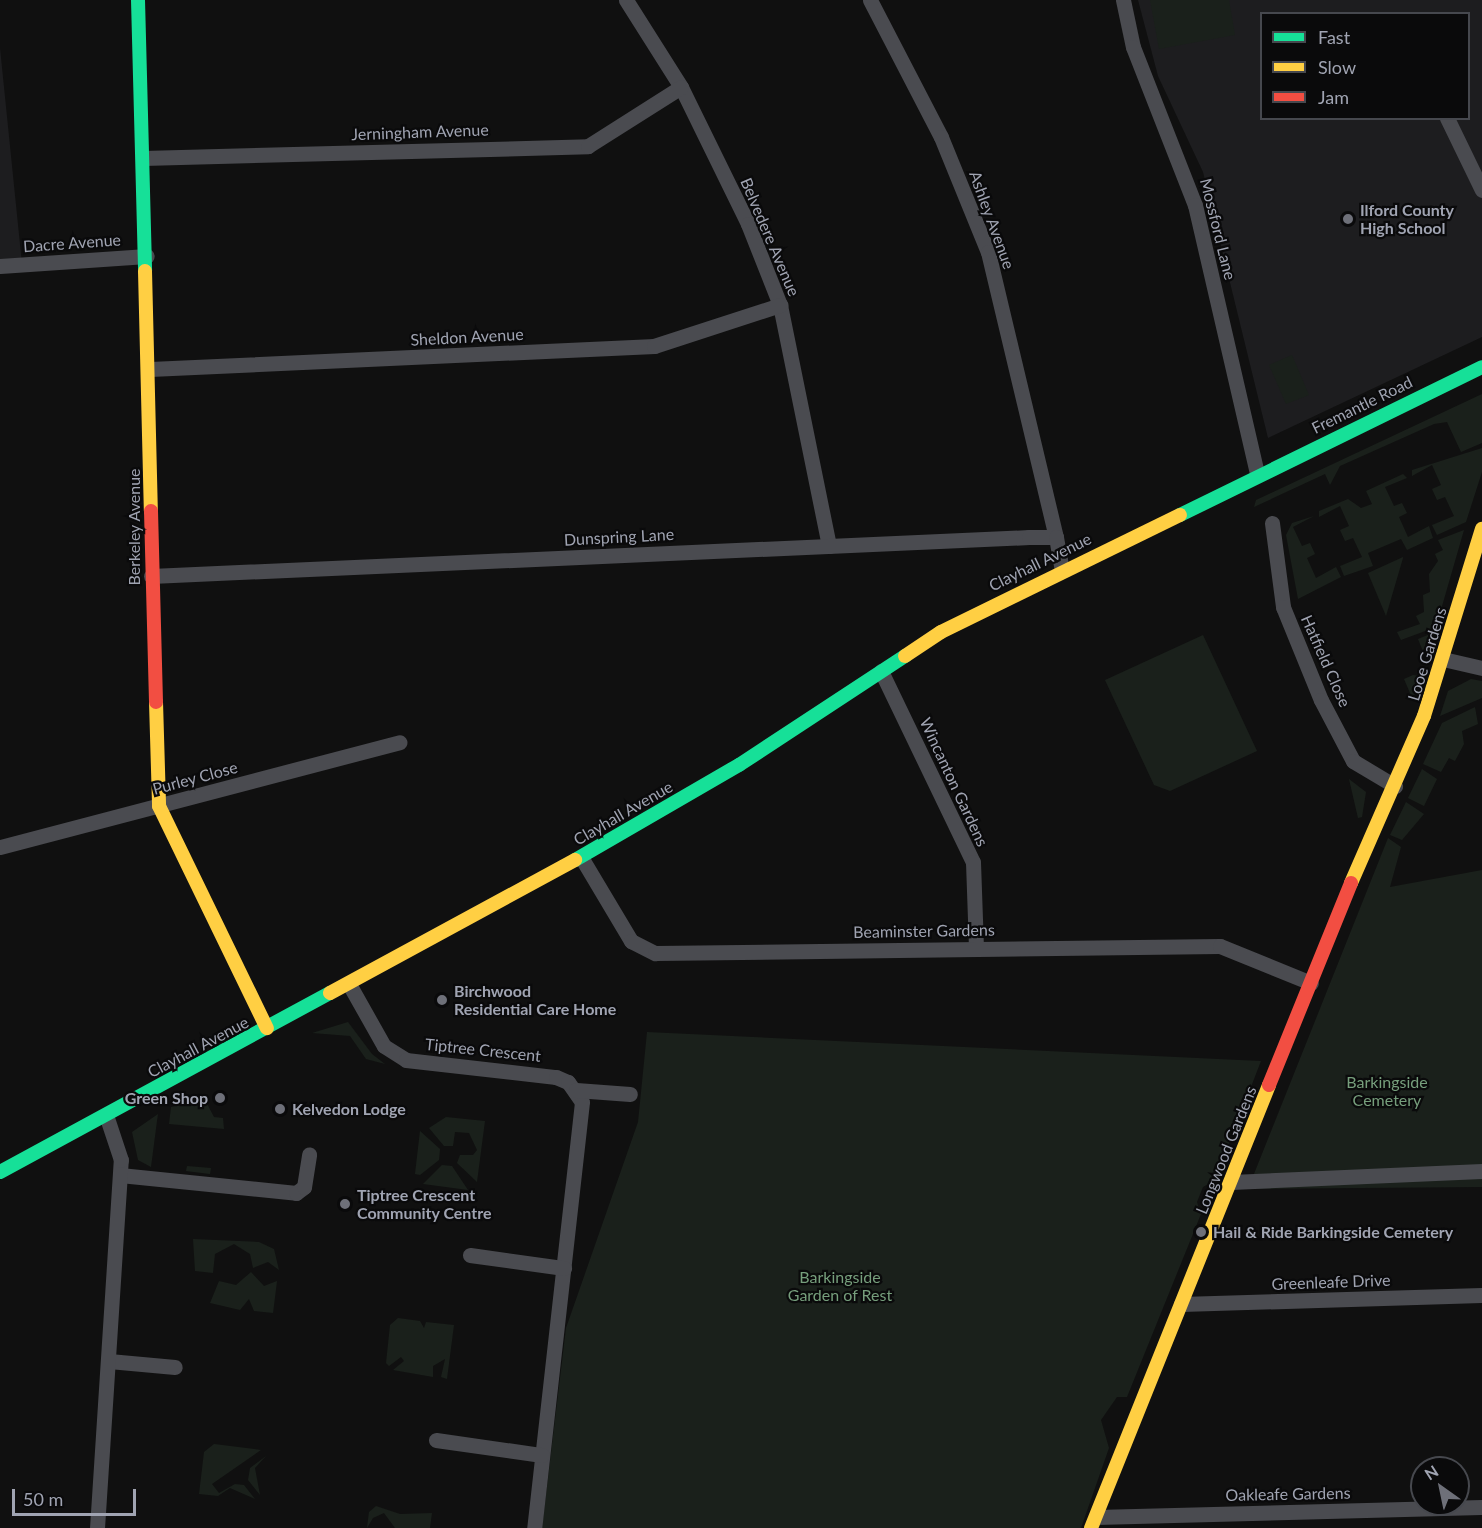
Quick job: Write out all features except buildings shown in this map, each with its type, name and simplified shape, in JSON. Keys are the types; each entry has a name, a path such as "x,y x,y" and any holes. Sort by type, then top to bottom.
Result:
{"street":[{"name":"Berkeley Avenue","path":"138,0 150,369 151,576 159,806 267,1028"},
{"name":"Belvedere Avenue","path":"626,0 681,87 748,224 780,305 829,546"},
{"name":"Ashley Avenue","path":"870,0 941,137 988,252 1056,537"},
{"name":"Mossford Lane","path":"1123,0 1133,47 1196,205 1257,474"},
{"name":"Jerningham Avenue","path":"143,158 588,146 681,87"},
{"path":"1448,120 1482,190"},
{"name":"Dacre Avenue","path":"0,266 147,256"},
{"name":"Sheldon Avenue","path":"150,369 654,346 780,305"},
{"name":"Fremantle Road","path":"1257,474 1482,367"},
{"name":"Clayhall Avenue","path":"0,1172 581,857 739,765 941,632 1257,474"},
{"name":"Hatfield Close","path":"1272,523 1283,607 1321,700 1353,761 1395,786"},
{"name":"Looe Gardens","path":"1395,786 1443,659 1482,529"},
{"name":"Dunspring Lane","path":"151,576 1056,537"},
{"path":"1056,537 1062,570"},
{"path":"1443,659 1482,668"},
{"name":"Wincanton Gardens","path":"881,671 973,862 976,949"},
{"name":"Purley Close","path":"0,847 399,742"},
{"name":"Longwood Gardens","path":"1094,1522 1311,983 1395,786"},
{"name":"Beaminster Gardens","path":"581,857 641,950 1220,946 1311,983"},
{"name":"Tiptree Crescent","path":"349,984 384,1046 406,1060 549,1076 576,1089 630,1094"},
{"path":"534,1528 582,1115 576,1089"},
{"path":"97,1528 120,1175 120,1148 106,1115"},
{"path":"120,1175 296,1193 304,1187 309,1154"},
{"path":"1231,1182 1482,1171"},
{"path":"470,1255 564,1268"},
{"name":"Greenleafe Drive","path":"1181,1304 1482,1295"},
{"path":"109,1361 175,1367"},
{"path":"436,1440 542,1455"},
{"name":"Oakleafe Gardens","path":"1094,1522 1482,1507"}],"shaded area":[{"name":"Ilford County High School","path":"1138,0 1482,0 1482,337 1268,438 1203,172 1158,76"},
{"path":"0,48 22,264 0,266"}],"green space":[{"path":"1150,0 1229,0 1235,35 1159,49"},
{"path":"1292,355 1309,395 1286,404 1269,365"},
{"path":"1482,394 1482,443 1461,452 1447,422 1434,424 1340,466 1330,485 1325,474 1254,507 1256,500"},
{"path":"1482,448 1482,472 1466,522 1437,535 1432,525 1454,516 1445,497 1437,500 1432,489 1441,485 1432,465 1412,476 1412,470"},
{"path":"1403,474 1407,478 1385,487 1394,506 1402,503 1407,513 1399,517 1408,537 1429,526 1433,538 1407,550 1401,539 1368,553 1373,566 1344,576 1340,566 1362,557 1353,538 1345,541 1340,530 1349,526 1340,506 1319,517 1319,511 1348,499 1361,508 1372,504 1366,491"},
{"path":"1314,516 1293,527 1302,546 1310,543 1315,554 1307,558 1316,578 1336,567 1341,577 1298,599 1286,535 1292,523"},
{"path":"1464,530 1436,627 1401,640 1397,632 1420,624 1416,616 1424,612 1423,595 1430,592 1429,574 1438,561 1435,554 1443,550 1438,540"},
{"path":"1403,558 1386,616 1368,573"},
{"path":"1435,632 1426,659 1418,639"},
{"path":"1203,635 1257,751 1170,791 1154,785 1105,680"},
{"path":"1413,675 1420,676 1413,700 1404,679"},
{"path":"1471,679 1482,681 1482,698 1440,716 1448,691"},
{"path":"1475,707 1478,724 1462,731 1464,744 1455,761 1449,758 1441,772 1423,764 1442,723"},
{"path":"1422,769 1437,779 1424,806 1408,798"},
{"path":"1349,779 1366,792 1362,817 1358,818"},
{"path":"1406,802 1424,814 1402,840 1390,835"},
{"name":"Barkingside Cemetery","path":"1388,838 1401,847 1390,887 1482,870 1482,1187 1248,1189"},
{"path":"348,1022 372,1054 385,1064 366,1059 350,1036 312,1033"},
{"name":"Barkingside Garden of Rest","path":"647,1032 1261,1061 1215,1180 1203,1187 1197,1202 1201,1214 1127,1397 1117,1397 1101,1420 1109,1448 1081,1528 542,1528 566,1328 638,1122"},
{"path":"205,1100 214,1117 223,1118 224,1129 169,1124 171,1107"},
{"path":"158,1114 151,1167 138,1160 132,1132"},
{"path":"446,1117 485,1121 477,1182 457,1163 460,1155 473,1155 477,1150 469,1133 455,1132 453,1146 444,1146 429,1128"},
{"path":"420,1131 440,1149 439,1160 420,1175 415,1174"},
{"path":"442,1165 452,1166 468,1190 423,1184"},
{"path":"187,1166 211,1168 210,1174 186,1171"},
{"path":"193,1239 259,1242 274,1249 279,1270 268,1262 253,1268 250,1254 234,1244 215,1254 213,1273 195,1271"},
{"path":"251,1272 264,1286 277,1281 273,1313 254,1311 249,1299 240,1310 210,1303 219,1281 236,1285"},
{"path":"398,1318 420,1321 424,1328 426,1322 454,1325 447,1379 441,1377 445,1359 433,1366 433,1377 393,1370 404,1361 401,1357 389,1366 386,1363 390,1325"},
{"path":"214,1444 261,1450 212,1484 219,1493 235,1484 244,1485 255,1499 230,1488 218,1496 199,1494 204,1452"},
{"path":"266,1456 255,1468 260,1495 248,1480 250,1468"},
{"path":"376,1506 400,1514 432,1513 430,1528 395,1528 384,1513 373,1518 367,1528 369,1512"}],"traffic: fast":[{"path":"138,0 145,271"},
{"path":"1180,515 1482,367"},
{"path":"575,860 739,765 905,656"},
{"path":"0,1172 330,993"}],"traffic: slow":[{"path":"145,271 151,511"},
{"path":"905,656 941,632 1180,515"},
{"path":"1351,883 1424,716 1482,529"},
{"path":"156,702 159,806 267,1028"},
{"path":"330,993 575,860"},
{"path":"1091,1528 1269,1085"}],"traffic: jam":[{"path":"151,511 156,702"},
{"path":"1269,1085 1351,883"}],"place":[{"name":"Ilford County High School","path":"1348,219"},
{"name":"Birchwood Residential Care Home","path":"442,1000"},
{"name":"Green Shop","path":"220,1098"},
{"name":"Kelvedon Lodge","path":"280,1109"},
{"name":"Tiptree Crescent Community Centre","path":"345,1204"},
{"name":"Hail & Ride Barkingside Cemetery","path":"1201,1232"}]}
